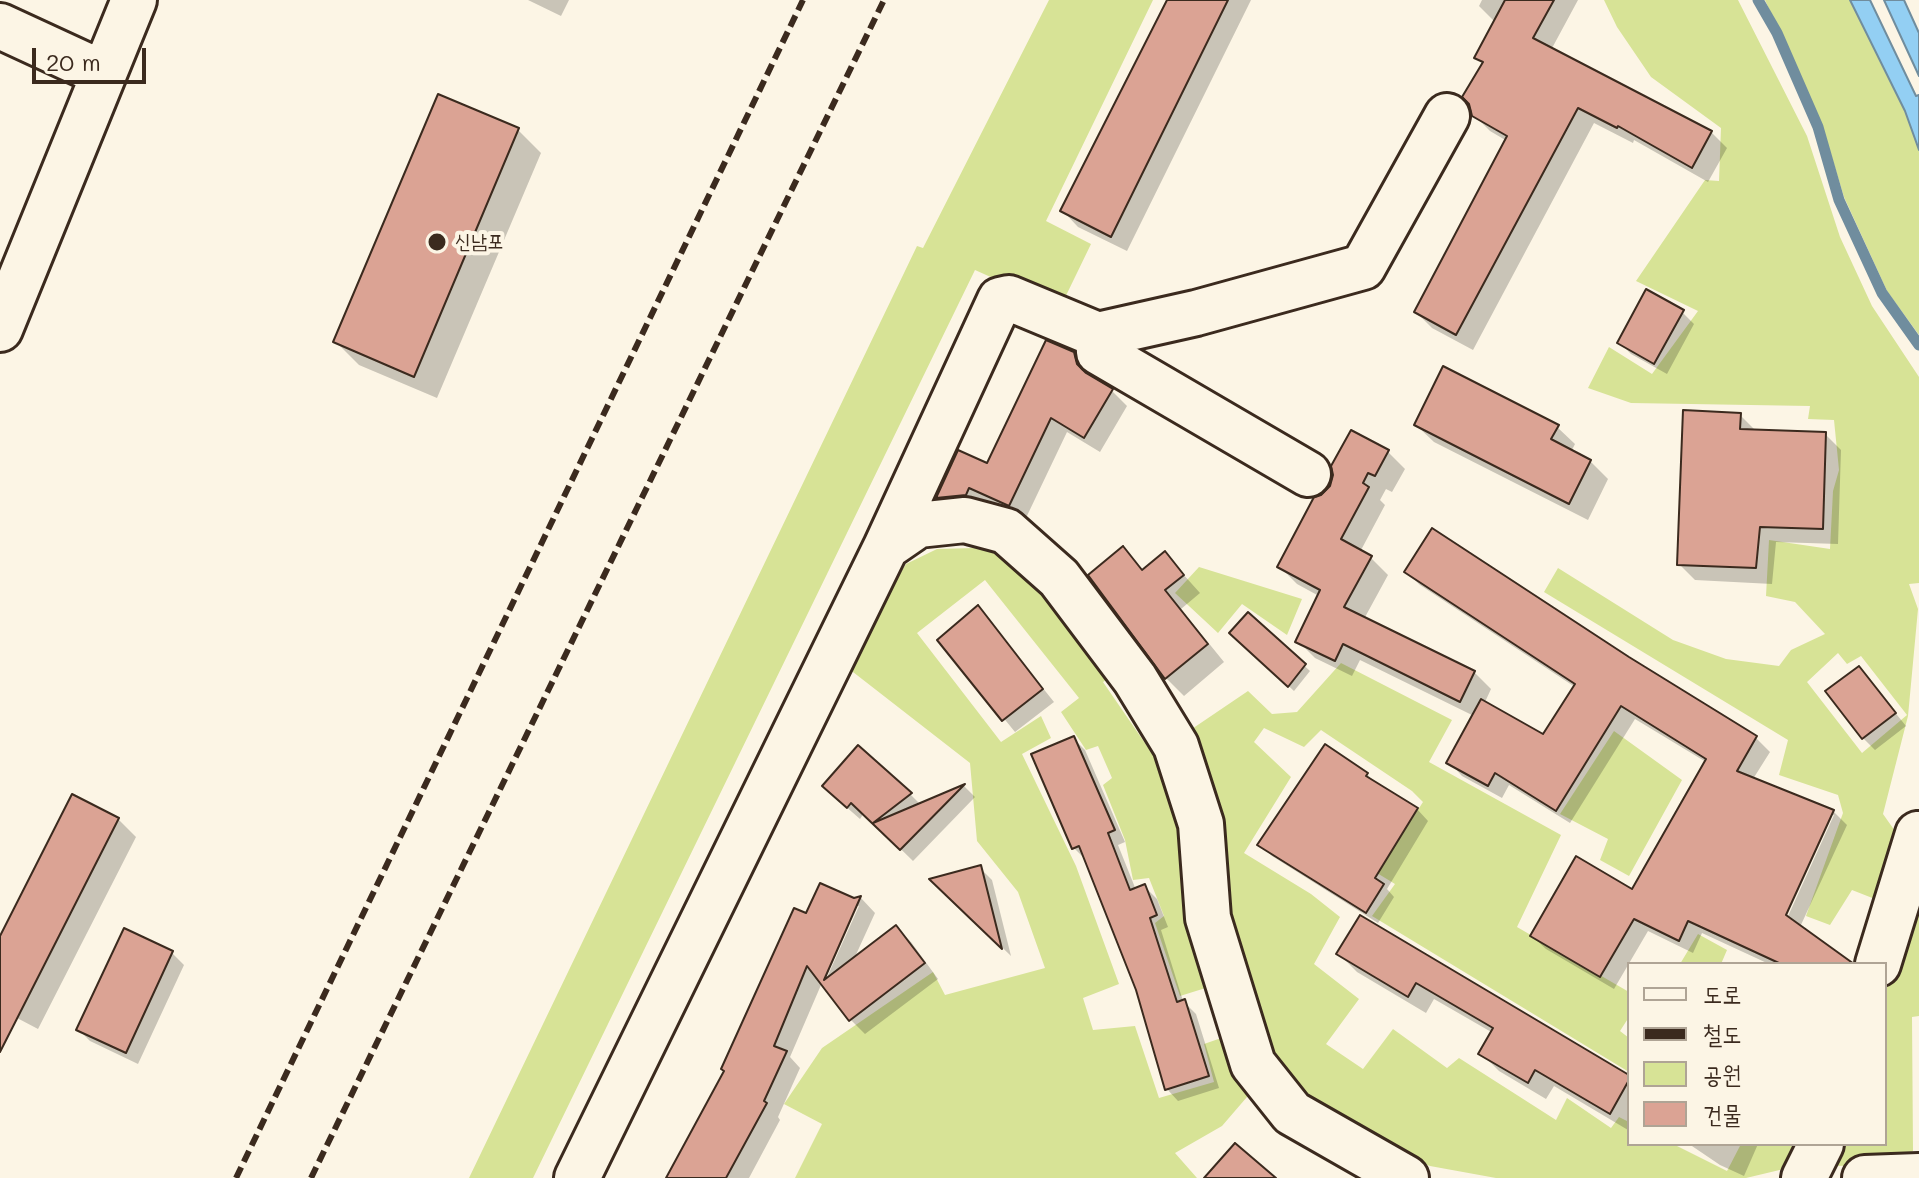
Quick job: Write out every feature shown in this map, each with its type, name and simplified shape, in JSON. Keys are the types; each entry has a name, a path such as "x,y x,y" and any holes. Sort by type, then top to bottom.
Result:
{"street":[{"path":"0,329 134,0"},
{"path":"0,26 104,74"},
{"path":"577,1178 886,547 1000,300 1009,298 1098,335 1196,313 1363,267 1447,116"},
{"path":"1098,335 1099,352 1308,474"},
{"path":"886,547 918,525 965,520 1006,531 1059,578 1135,679 1176,746 1201,824 1208,918 1253,1064 1292,1113 1406,1178"},
{"path":"1879,962 1918,834"},
{"path":"1804,1178 1820,1146"},
{"path":"1865,1178 1919,1176"}],"green space":[{"path":"1049,0 1153,0 1046,221 1091,244 1060,308 975,270 533,1178 469,1178 917,246 923,248"},
{"path":"1604,0 1738,0 1807,136 1840,237 1872,306 1919,377 1919,583 1909,584 1918,609 1908,716 1883,814 1902,841 1880,901 1852,890 1830,925 1806,916 1843,813 1838,795 1779,775 1788,740 1544,592 1558,568 1673,640 1726,659 1779,666 1791,650 1825,634 1795,602 1766,596 1769,540 1830,549 1833,491 1839,470 1834,420 1808,419 1810,406 1631,403 1588,388 1609,347 1652,374 1698,311 1636,281 1705,180 1719,181 1721,128 1651,77 1617,27","holes":["1838,653 1847,664 1861,656 1907,715 1862,753 1807,682"]},
{"path":"1765,0 1850,0 1905,111 1919,150 1919,335 1887,291 1844,197 1822,125"},
{"path":"975,548 1013,557 1113,675 1103,682 1160,765 1187,831 1212,986 1180,996 1155,923 1164,916 1149,878 1133,880 1125,840 1103,785 1112,778 1098,746 1086,750 1061,712 1079,698 985,580 917,633 1001,742 1041,716 1051,738 1022,754 1076,866 1119,984 1083,998 1093,1030 1135,1026 1159,1098 1214,1082 1204,1044 1227,1036 1253,1090 1222,1126 1175,1153 1197,1178 795,1178 822,1124 784,1104 822,1048 933,972 945,995 1045,968 1018,892 977,841 970,763 844,665 906,564 937,549"},
{"path":"1199,567 1302,599 1287,635 1242,604 1218,633 1175,593"},
{"path":"1341,663 1452,720 1429,762 1561,835 1517,927 1627,991 1627,1020 1620,1031 1627,1036 1627,1071 1372,916 1395,884 1377,873 1423,802 1412,791 1321,730 1304,747 1264,728 1254,742 1291,777 1244,853 1311,894 1340,917 1314,964 1359,999 1326,1044 1363,1069 1393,1029 1447,1068 1459,1058 1556,1120 1567,1098 1611,1128 1619,1117 1627,1121 1627,1146 1677,1146 1727,1171 1740,1146 1803,1146 1788,1168 1746,1178 1496,1178 1430,1166 1364,1141 1280,1082 1224,925 1183,735 1248,691 1272,714 1297,712"},
{"path":"1614,731 1682,780 1629,876 1600,860 1608,839 1560,814"},
{"path":"1919,886 1919,1016 1912,1017 1913,1151 1891,1165 1831,1166 1832,1146 1887,1146 1887,983 1904,921"},
{"path":"1698,934 1727,950 1722,962 1681,962"}],"water":[{"path":"1850,0 1870,0 1916,96 1919,95 1919,150 1905,111"},
{"path":"1884,0 1904,0 1919,33 1919,76"}],"building":[{"path":"1167,0 1228,0 1111,237 1060,211"},
{"path":"1505,0 1554,0 1533,38 1712,131 1692,168 1618,126 1578,108 1456,335 1414,312 1507,136 1472,116 1469,104 1462,97 1483,62 1474,58"},
{"path":"438,94 519,128 414,377 333,342"},
{"path":"1646,289 1684,310 1654,364 1617,343"},
{"path":"1046,340 1074,352 1077,364 1086,373 1113,389 1084,438 1051,418 1009,506 969,488 966,495 936,498 958,450 987,463"},
{"path":"1443,366 1559,425 1551,439 1591,460 1569,504 1414,425"},
{"path":"1683,410 1741,413 1740,429 1826,432 1823,529 1760,527 1756,568 1677,565"},
{"path":"1351,430 1389,450 1375,476 1368,473 1363,483 1369,487 1341,539 1372,556 1344,607 1475,671 1460,702 1343,644 1335,661 1295,642 1320,590 1277,567 1314,497 1330,486 1333,475 1331,466"},
{"path":"1432,528 1629,657 1757,736 1737,771 1834,810 1786,915 1851,962 1777,962 1688,921 1679,941 1634,919 1600,977 1530,936 1576,856 1632,889 1706,759 1621,706 1556,811 1495,773 1488,786 1446,763 1481,699 1543,734 1575,684 1404,572"},
{"path":"1123,546 1142,570 1165,551 1184,575 1165,590 1208,644 1165,679 1088,575"},
{"path":"978,605 1043,689 1002,721 937,640"},
{"path":"1248,612 1306,664 1288,687 1229,633"},
{"path":"1859,666 1896,713 1862,739 1825,691"},
{"path":"1074,736 1115,830 1108,833 1130,890 1145,884 1157,915 1150,918 1177,1002 1185,999 1209,1076 1165,1090 1136,990 1079,846 1072,849 1031,754"},
{"path":"1325,744 1368,773 1366,776 1418,808 1375,878 1384,884 1366,913 1257,845"},
{"path":"858,745 912,793 873,823 965,784 900,850 851,803 847,808 822,786"},
{"path":"72,794 119,818 0,1052 0,936"},
{"path":"981,865 1002,949 929,879"},
{"path":"820,883 854,898 861,896 824,980 896,925 925,963 849,1021 807,966 774,1046 787,1051 764,1101 767,1103 726,1178 666,1178 724,1071 721,1069 794,908 806,913"},
{"path":"1360,915 1627,1074 1627,1084 1610,1114 1535,1070 1528,1083 1478,1054 1493,1028 1416,983 1408,997 1336,954"},
{"path":"124,928 173,951 126,1053 76,1030"},
{"path":"1235,1143 1276,1178 1204,1178"}],"waterway":[{"path":"1758,0 1777,33 1818,127 1839,200 1882,293 1919,345"}],"railway":[{"path":"236,1178 803,0"},
{"path":"311,1178 884,0"}],"place":[{"name":"신남포","path":"437,242"}]}
